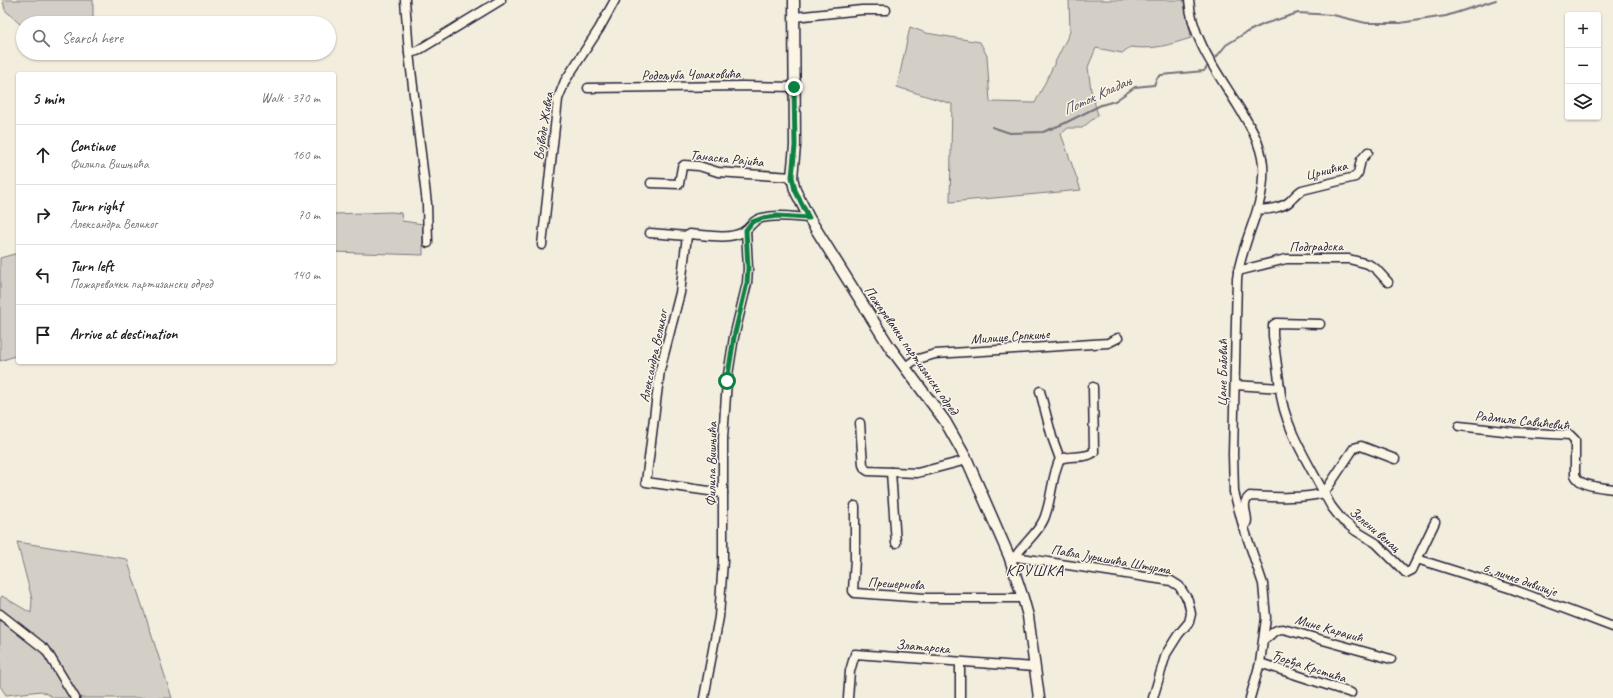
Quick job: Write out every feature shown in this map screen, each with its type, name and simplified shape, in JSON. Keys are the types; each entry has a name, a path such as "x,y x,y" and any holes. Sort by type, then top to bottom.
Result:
{"street":[{"path":"405,0 409,53 427,204 428,243"},
{"path":"409,53 416,51 501,0"},
{"name":"Војводе Живка","path":"542,245 558,99 565,81 599,29 615,0"},
{"name":"Пожаревачки партизански одред","path":"794,0 795,146 792,177 795,190 809,218 889,346 945,421 967,460 1013,556 1028,616 1039,698"},
{"name":"Цане Бабовић","path":"1189,0 1192,23 1209,60 1255,136 1261,153 1263,187 1258,209 1239,262 1235,385 1234,492 1243,527 1264,584 1266,618 1260,663 1250,698"},
{"path":"794,17 862,10 886,10"},
{"name":"Родољуба Чолаковића","path":"588,88 743,86 794,87"},
{"name":"Црнићка","path":"1258,209 1264,210 1282,206 1290,202 1297,192 1302,190 1355,177 1358,173 1360,160 1368,152"},
{"name":"Танаска Рајића","path":"651,184 679,184 682,167 684,165 699,166 718,172 792,177"},
{"path":"650,233 687,236 690,234 725,236 741,233 746,230 752,222 763,218 777,216 809,218"},
{"name":"Филипа Вишњића","path":"704,698 719,617 724,561 723,438 727,381 734,337 747,283 748,268 746,230"},
{"name":"Александра Великог","path":"687,236 680,293 660,370 646,482 723,494"},
{"name":"Подградска","path":"1238,271 1286,259 1350,259 1368,264 1376,269 1388,282"},
{"name":"Зелени венац","path":"1320,324 1276,323 1273,325 1273,336 1283,410 1331,506 1342,520 1376,543 1404,572 1411,571 1435,522"},
{"name":"Милице Српкиње","path":"905,368 915,360 935,354 1108,343 1118,338"},
{"path":"1235,385 1280,388"},
{"path":"1060,459 1071,456 1089,455 1094,452 1093,387"},
{"path":"1013,556 1043,521 1050,506 1056,467 1060,459 1052,437 1040,391"},
{"path":"860,423 865,469 891,472 917,472 967,460"},
{"name":"Радмиле Савићевић","path":"1460,426 1513,432 1570,435 1575,440 1575,475 1577,480 1582,483 1613,489"},
{"path":"1243,527 1248,521 1244,506 1245,501 1250,496 1309,496 1324,493 1352,450 1356,447 1361,446 1395,459"},
{"path":"891,472 896,543"},
{"name":"Прешернова","path":"855,506 855,559 853,591 855,594 925,598 1023,598"},
{"name":"Павла Јуришића Штурма","path":"1013,556 1171,581 1179,586 1188,600 1191,614 1189,622 1178,635 1166,654 1153,698"},
{"name":"6. личке дивизије","path":"1417,559 1512,589 1613,627"},
{"path":"0,614 46,650 75,698"},
{"name":"Мине Караџић","path":"1264,639 1268,638 1275,630 1283,628 1391,659"},
{"name":"Златарска","path":"848,698 850,671 855,654 1034,667"},
{"path":"960,662 960,698"},
{"name":"Ђорђа Крстића","path":"1260,663 1351,693"}],"shaded area":[{"path":"3,0 93,0 93,16 16,16 16,20 5,10"},
{"path":"1069,0 1185,0 1191,38 1168,45 1147,48 1130,47 1122,53 1096,48 1088,67 1091,90 1098,115 1082,128 1068,128 1061,134 1081,190 950,202 952,104 897,87 910,27 926,33 980,42 987,56 990,102 1035,103 1070,32"},
{"path":"401,213 402,221 423,224 423,255 336,252 336,214"},
{"path":"16,254 16,356 0,361 0,258"},
{"path":"17,542 127,559 172,698 55,698 41,691 6,695 0,686 0,599 2,596 31,613 32,599"}],"waterway":[{"name":"Поток Кладањ","path":"1214,60 1226,45 1247,32 1264,24 1298,13 1333,15 1366,23 1400,23 1446,16 1496,0"},
{"name":"Поток Кладањ","path":"992,127 1010,133 1043,132 1101,105 1115,101 1135,87 1154,85 1157,78 1161,75 1204,71 1207,67"}],"district":[{"name":"КРУШКА","path":"1035,570"}],"route":[{"path":"727,381 734,337 747,283 748,244 746,230 752,222 763,218 777,216 809,218 795,190 792,177 795,146 794,87"}]}
